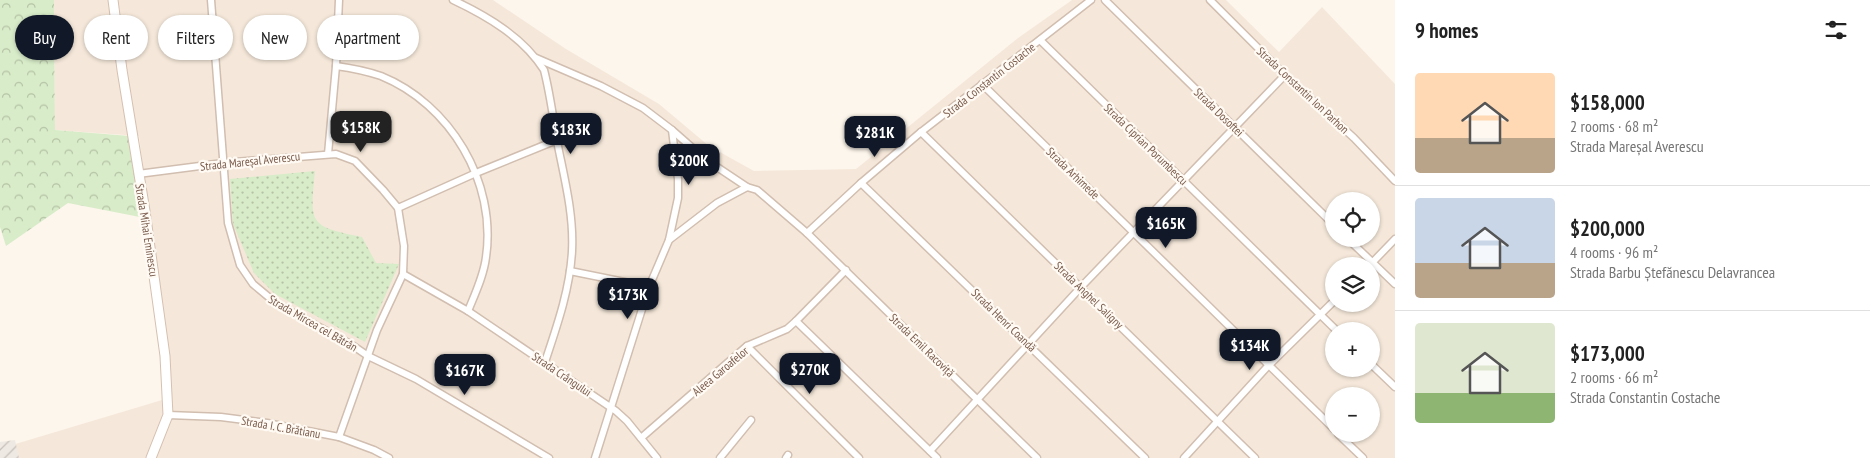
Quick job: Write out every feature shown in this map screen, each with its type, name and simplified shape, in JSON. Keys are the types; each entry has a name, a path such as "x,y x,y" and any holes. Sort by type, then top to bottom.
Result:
{"main road":[{"name":"Strada Mihai Eminescu","path":"113,0 165,356 168,415 151,458"}],"street":[{"name":"Strada Mircea cel Bătrân","path":"211,0 228,223 232,244 240,265 253,284 270,299 368,356 416,379 549,458"},
{"path":"328,154 336,66 339,0"},
{"path":"453,0 480,13 507,31 536,58 544,70 565,179 572,249 570,271 560,317 545,362"},
{"name":"Strada Constantin Costache","path":"808,233 861,183 921,132 1091,0"},
{"name":"Strada Dosoftei","path":"1105,0 1325,215"},
{"name":"Strada Constantin Ion Parhon","path":"1210,0 1285,75 1354,138 1395,181"},
{"name":"Strada Ciprian Porumbescu","path":"1040,40 1327,322"},
{"path":"536,58 601,86 643,108 705,159 747,187 757,190 808,233"},
{"path":"336,66 358,69 381,76 403,87 436,114 464,149 482,190 486,216 486,258 479,284 468,311"},
{"path":"930,451 1081,287 1285,75"},
{"name":"Strada Arhimede","path":"982,84 1325,421"},
{"path":"595,458 650,287 669,240 678,198 677,162 672,130"},
{"name":"Strada Anghel Saligny","path":"921,132 1255,458"},
{"path":"398,208 476,173 557,140"},
{"name":"Strada Mareșal Averescu","path":"138,174 224,163 328,154 346,157 355,162 384,190 398,208 404,246 403,274 377,330 338,437"},
{"name":"Strada Henri Coandă","path":"861,183 1146,458"},
{"path":"669,240 723,199 747,187"},
{"name":"Strada Emil Racoviță","path":"808,233 1037,458"},
{"path":"1378,257 1395,239"},
{"path":"1355,247 1365,257"},
{"name":"Aleea Garoafelor","path":"641,438 747,346 787,329 846,270"},
{"path":"570,271 650,287"},
{"path":"1380,272 1395,284"},
{"name":"Strada Crângului","path":"403,274 468,311 611,408 627,421 658,458"},
{"path":"1184,458 1268,366 1325,310"},
{"path":"796,321 937,458"},
{"path":"747,346 859,458"},
{"path":"1380,373 1395,387"},
{"name":"Strada I. C. Brătianu","path":"168,415 239,419 338,437 374,450 389,458"},
{"path":"720,458 751,420"},
{"path":"1346,442 1363,458"}],"shaded area":[{"path":"54,0 493,0 566,49 659,104 709,146 754,171 856,169 1018,38 1072,0 1226,0 1279,52 1322,7 1395,84 1395,458 19,458 12,445 172,397 139,136 55,130 54,60 74,60 74,15 54,15"},
{"path":"15,440 19,458 0,458 0,442"}],"green space":[{"path":"0,0 54,0 54,15 15,15 15,60 54,60 55,130 130,136 140,217 68,203 6,246 0,227"},
{"path":"315,171 313,212 316,220 331,230 362,237 376,263 399,264 365,342 275,294 254,273 233,224 230,179"}]}
